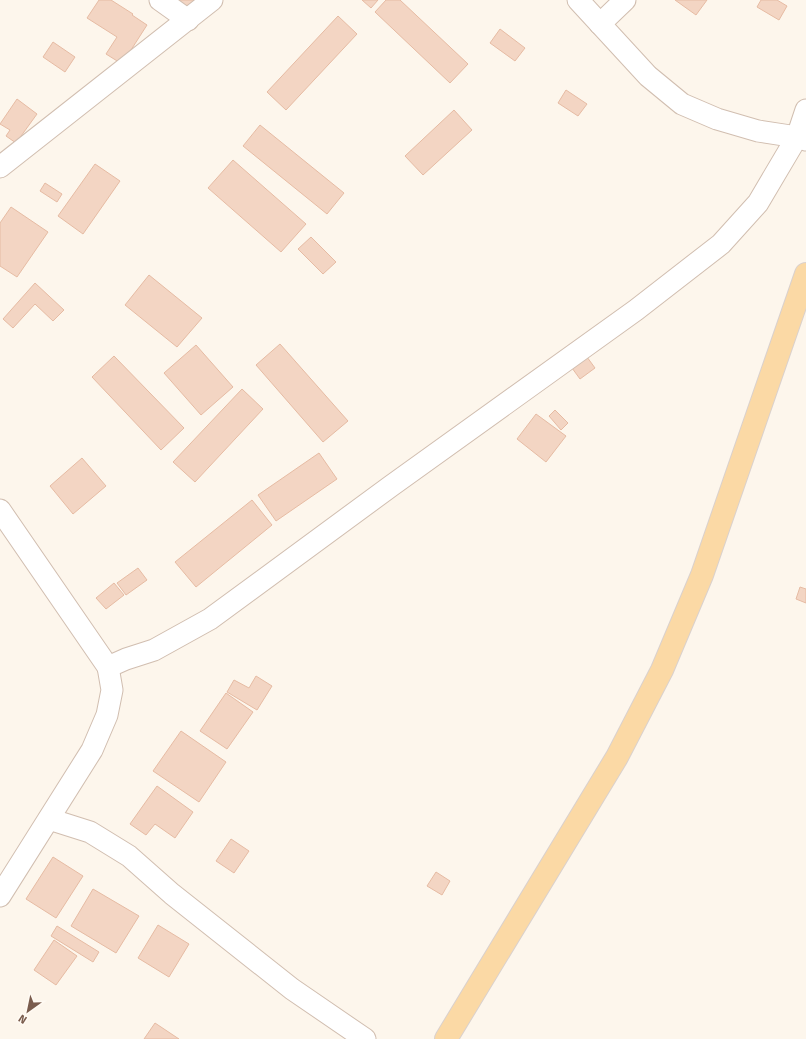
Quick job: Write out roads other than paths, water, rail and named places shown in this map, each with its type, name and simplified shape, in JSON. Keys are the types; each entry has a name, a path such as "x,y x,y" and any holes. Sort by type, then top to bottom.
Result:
{"main road":[{"path":"446,1039 617,757 662,670 702,576 806,274"}],"street":[{"path":"160,0 188,20"},
{"path":"0,167 212,0"},
{"path":"578,0 648,76 682,104 717,119 758,131 802,138"},
{"path":"600,24 625,0"},
{"path":"108,667 154,650 210,618 642,305 721,244 758,203 802,138 806,110"},
{"path":"0,510 108,667 112,690 107,715 92,750 0,896"},
{"path":"49,818 90,832 129,856 172,894 292,989 338,1022 365,1039"}]}
